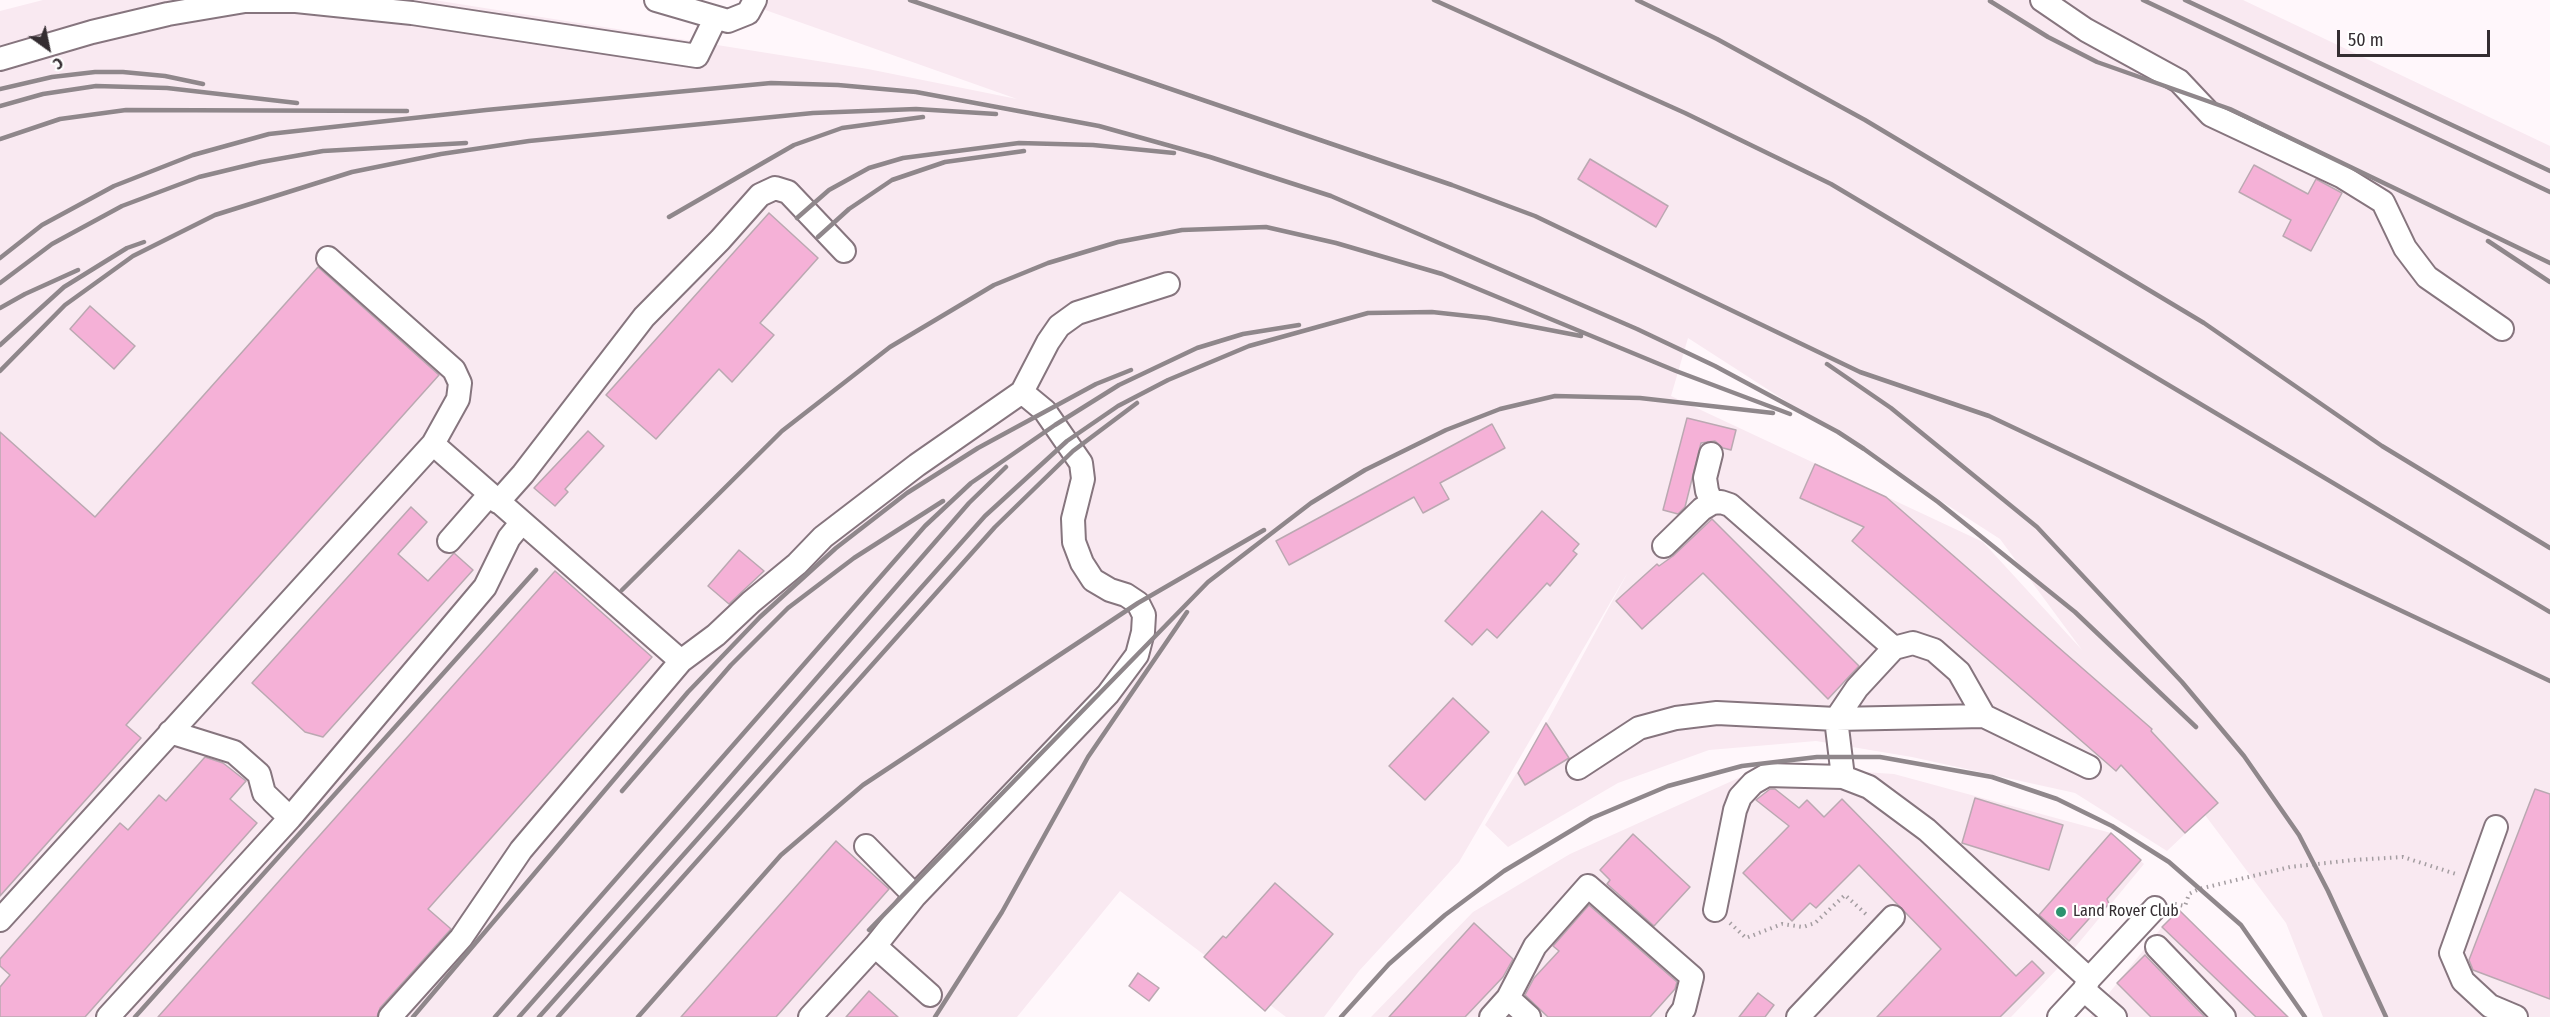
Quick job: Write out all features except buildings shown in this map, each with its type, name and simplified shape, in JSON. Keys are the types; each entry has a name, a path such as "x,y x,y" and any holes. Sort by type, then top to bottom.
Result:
{"street":[{"path":"656,0 728,21 748,13 755,0"},
{"path":"2042,0 2086,30 2179,81 2211,115 2341,176 2383,202 2405,248 2427,277 2502,329"},
{"path":"0,59 92,32 168,14 245,2 296,1 412,13 697,56 715,19"},
{"path":"449,541 523,474 644,317 720,240 760,195 775,188 788,192 844,251"},
{"path":"0,920 433,444 458,399 460,383 454,370 328,258"},
{"path":"390,1017 461,938 521,850 681,661 797,564 823,537 917,465 1022,392 1059,326 1077,313 1168,284"},
{"path":"810,1017 875,946 915,896 1108,693 1137,655 1143,632 1144,615 1138,603 1093,580 1082,563 1074,542 1073,519 1083,479 1081,463 1045,411 1022,392"},
{"path":"433,444 681,661"},
{"path":"1711,454 1706,478 1707,491 1712,503"},
{"path":"1664,546 1702,509 1712,503 1721,502 1730,505 1894,648"},
{"path":"108,1017 290,818 485,587 509,538 522,522"},
{"path":"1843,777 1836,719 1857,688 1894,648 1913,643 1934,650 1959,672 1983,716"},
{"path":"1578,768 1639,728 1676,718 1717,712 1836,719 1983,716 2089,768"},
{"path":"170,732 234,752 259,774 264,793 290,818"},
{"path":"1715,910 1735,810 1740,797 1753,783 1767,775 1843,777 1869,787 1918,823 2087,985 2115,1017"},
{"path":"2496,827 2451,953 2463,981 2490,1006 2516,1017"},
{"path":"866,846 915,896"},
{"path":"1491,1017 1508,998 1535,946 1588,885 1692,977 1684,1009 1678,1017"},
{"path":"2059,1017 2155,908"},
{"path":"1798,1017 1887,923"},
{"path":"875,946 930,995"},
{"path":"2157,947 2224,1017"},
{"path":"1508,998 1529,1017"}],"path":[{"path":"2181,904 2185,906 2189,894 2199,889 2290,867 2353,860 2403,857 2477,881"},
{"path":"1715,910 1746,938 1782,924 1803,927 1815,923 1845,895 1887,923"}],"shaded area":[{"path":"43,0 434,0 868,69 1017,99 737,0 2243,0 2550,146 2550,1017 2323,1017 2286,923 2205,815 2167,851 2075,793 1912,757 1816,741 1709,750 1618,783 1508,847 1485,825 1542,731 1628,572 1459,862 1359,971 1324,1017 1286,1017 1120,891 1017,1017 0,1017 0,11","holes":["1688,338 2000,539 2082,650 1983,542 1671,396"]},
{"path":"1818,769 1894,774 2111,833 2144,864 2058,968 2011,1017 1371,1017 1473,912 1570,854 1743,776 1764,770"},
{"path":"2179,910 2288,1017 2090,1017 2162,927"}],"railway":[{"path":"910,0 1452,185 1535,216 1860,372 1989,416 2550,681"},
{"path":"1434,0 1685,113 1831,184 2550,612"},
{"path":"1637,0 1717,39 1865,120 2204,323 2382,446 2550,548"},
{"path":"2143,0 2550,192"},
{"path":"2185,0 2550,171"},
{"path":"1990,1 2048,37 2097,62 2230,109 2550,263"},
{"path":"0,89 52,77 95,72 165,76 203,84"},
{"path":"0,258 42,225 114,186 193,155 269,134 486,110 771,83 838,85 916,92 1099,126 1210,157 1331,196 1637,329 1715,366 1838,432 1938,502 2075,612 2196,727"},
{"path":"0,106 43,94 96,86 167,88 297,103"},
{"path":"0,371 65,305 133,256 215,215 352,172 441,154 529,141 813,113 916,109 996,114"},
{"path":"0,139 60,119 126,110 407,111"},
{"path":"669,217 794,145 842,128 923,117"},
{"path":"0,283 52,244 122,206 199,177 261,162 323,151 466,143"},
{"path":"797,218 829,190 869,168 903,158 1019,143 1093,145 1174,153"},
{"path":"818,237 849,209 892,180 945,162 1024,151"},
{"path":"622,590 782,431 890,347 994,285 1048,263 1118,242 1182,230 1266,227 1336,243 1442,274 1676,371 1790,414"},
{"path":"2488,241 2550,282"},
{"path":"0,345 64,287 127,248 144,242"},
{"path":"0,308 78,270"},
{"path":"539,1017 985,516 1067,441 1118,406 1168,380 1249,346 1368,313 1432,312 1487,318 1581,336"},
{"path":"495,1017 925,526 971,483 1055,425 1119,385 1197,348 1243,334 1299,325"},
{"path":"1827,364 1891,408 2037,527 2182,682 2244,756 2299,835 2328,891 2386,1017"},
{"path":"413,1017 688,692 760,617 836,548 907,493 978,448 1096,384 1131,370"},
{"path":"869,930 1208,582 1311,503 1365,470 1446,430 1500,409 1555,396 1640,398 1773,413"},
{"path":"558,1017 995,527 1073,451 1137,403"},
{"path":"519,1017 969,503 1006,467"},
{"path":"622,791 731,665 788,608 854,558 943,501"},
{"path":"638,1017 781,855 863,785 1138,603 1264,530"},
{"path":"135,1017 536,570"},
{"path":"935,1017 1002,912 1088,757 1187,612"},
{"path":"1341,1017 1389,964 1445,915 1504,871 1592,818 1668,786 1742,766 1817,757 1880,757 1992,777 2057,799 2112,826 2169,862 2241,925 2305,1017"}],"place":[{"name":"Land Rover Club","path":"2061,912"}]}
